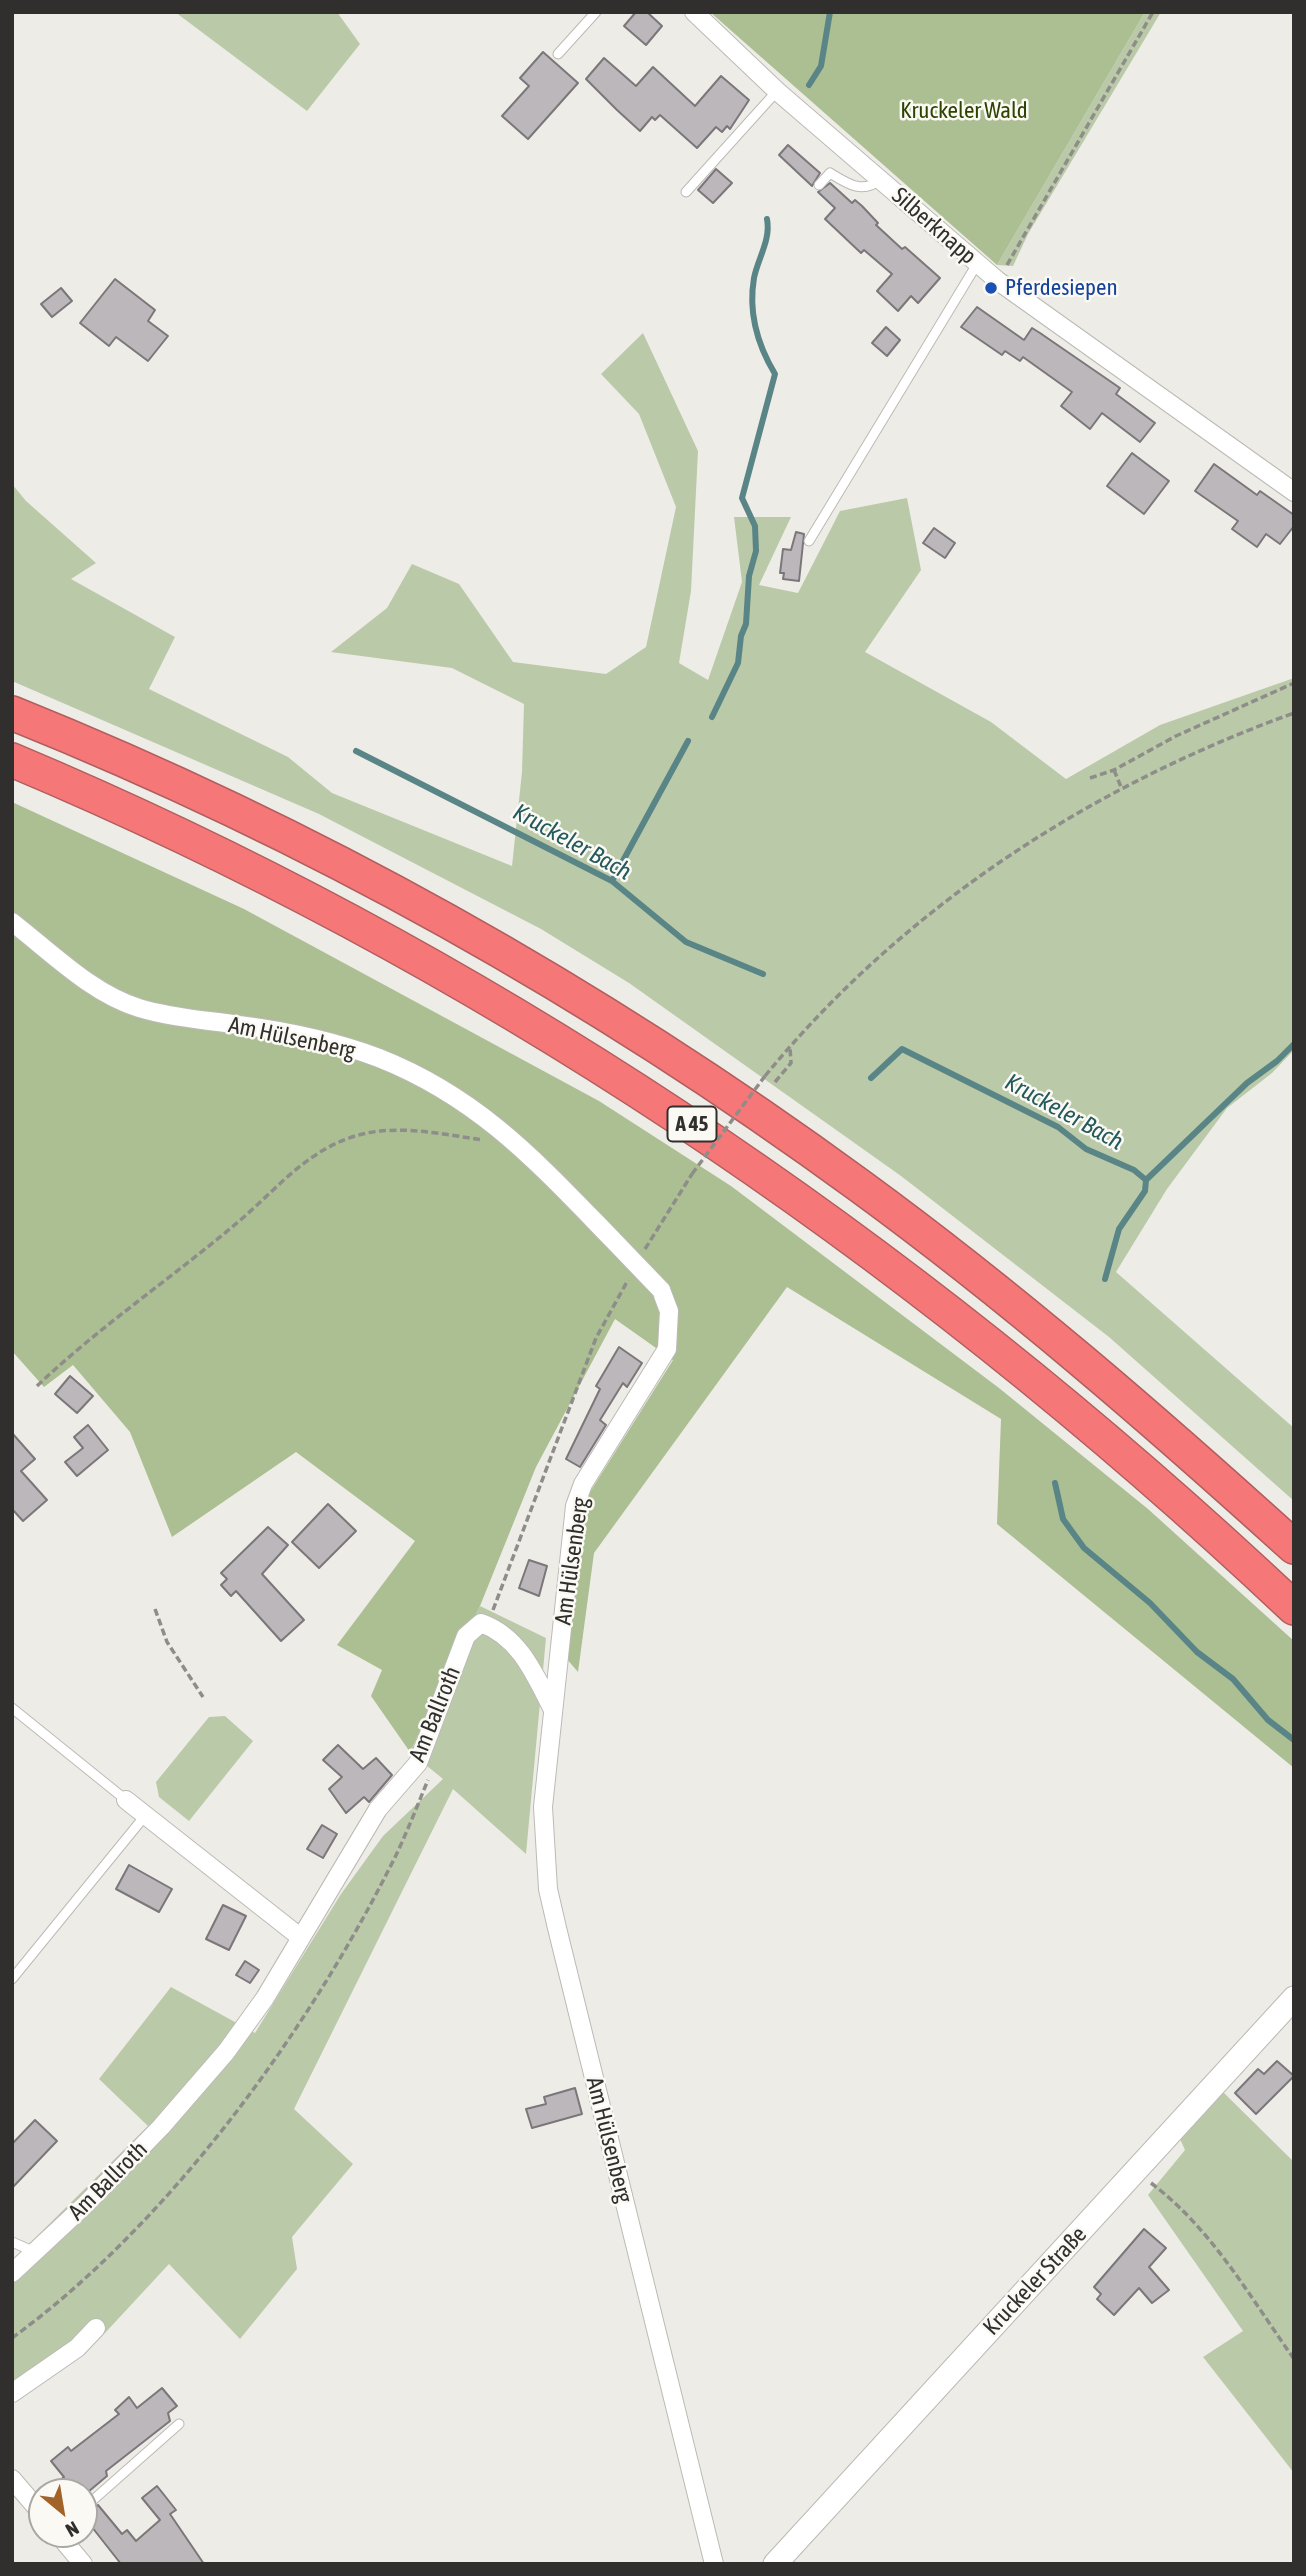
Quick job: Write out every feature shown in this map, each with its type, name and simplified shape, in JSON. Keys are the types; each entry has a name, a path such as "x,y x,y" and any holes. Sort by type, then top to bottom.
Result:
{"highway":[{"name":"A 45","path":"12,713 108,751 329,858 487,944 658,1048 862,1187 964,1266 1148,1417 1294,1547"},
{"name":"A 45","path":"12,760 220,852 398,944 559,1038 736,1153 842,1228 1031,1377 1148,1476 1294,1608"}],"street":[{"name":"Silberknapp","path":"694,12 777,91 998,281 1294,492"},
{"name":"Am Hülsenberg","path":"12,922 99,990 139,1008 312,1038 377,1058 423,1077 472,1106 532,1155 661,1290 669,1311 667,1349 583,1484 575,1506 543,1807 548,1889 714,2564"},
{"name":"Am Ballroth","path":"12,2273 161,2127 226,2052 265,1997 378,1810 418,1763 466,1636 481,1623 488,1626"},
{"path":"488,1626 511,1639 532,1669 553,1710"},
{"path":"126,1800 144,1817 300,1937"},
{"name":"Kruckeler Straße","path":"775,2564 1294,1998"},
{"path":"12,2393 77,2348 96,2328"},
{"path":"12,2479 28,2498"},
{"path":"70,2548 83,2564"}],"lane":[{"path":"558,54 596,12"},
{"path":"685,191 777,91"},
{"path":"819,185 830,173 852,187 870,187 880,180"},
{"path":"809,541 977,264"},
{"path":"12,1708 126,1800"},
{"path":"12,1979 144,1817"},
{"path":"12,2242 34,2252"},
{"path":"98,2496 179,2424"}],"path":[{"path":"998,281 1153,12"},
{"path":"1090,778 1114,770 1176,736 1294,683"},
{"path":"641,1257 692,1174 765,1076 883,951 994,865 1080,809 1227,738 1294,713"},
{"path":"1114,770 1121,787"},
{"path":"775,1082 791,1063 790,1047"},
{"path":"37,1386 107,1325 240,1221 319,1150 354,1136 396,1130 491,1142"},
{"path":"488,1626 596,1338 635,1268"},
{"path":"155,1609 167,1642 203,1697"},
{"path":"12,2338 104,2259 183,2175 258,2083 320,1988 387,1873 430,1777"},
{"path":"1135,2171 1183,2208 1226,2261 1294,2358"}],"green space":[{"path":"175,12 337,12 360,44 307,111"},
{"name":"Kruckeler Wald","path":"710,12 1145,12 997,265"},
{"path":"1145,12 1161,12 1028,234 1013,266 997,265"},
{"path":"643,333 698,451 691,591 679,663 708,680 742,582 734,517 791,517 759,585 798,593 840,511 907,498 921,570 865,652 991,722 1066,779 1160,725 1294,678 1294,1050 1272,1073 1227,1108 1167,1189 1116,1272 1294,1428 1294,1501 1109,1337 901,1176 629,983 541,929 319,814 12,681 12,484 26,501 96,563 71,579 175,637 149,689 288,757 332,793 512,866 522,772 524,704 452,668 331,652 387,608 412,564 459,584 513,662 606,674 646,647 676,507 639,414 601,374"},
{"path":"12,802 244,909 599,1101 731,1186 999,1388 1148,1509 1294,1641 1294,1768 997,1524 1001,1419 787,1287 594,1553 578,1672 566,1658 580,1508 673,1360 615,1319 536,1467 480,1606 410,1752 371,1696 382,1670 337,1645 415,1541 296,1452 172,1537 130,1432 73,1365 44,1387 12,1351"},
{"path":"480,1606 546,1638 526,1854 453,1789 294,2109 353,2164 292,2237 297,2269 240,2339 169,2264 105,2333 71,2361 12,2400 12,2261 148,2126 99,2079 171,1987 255,2033 341,1894 383,1836 443,1779 410,1752"},
{"path":"225,1716 253,1741 189,1821 159,1797 156,1782 209,1717"},
{"path":"1223,2092 1294,2162 1294,2473 1203,2357 1243,2331 1148,2195 1185,2150 1180,2139"}],"building":[{"path":"636,12 647,12 662,26 646,45 624,26"},
{"path":"543,52 578,83 528,139 502,116 529,86 520,78"},
{"path":"604,58 636,86 653,67 695,106 721,76 749,100 730,129 727,126 722,132 716,127 697,148 660,115 655,120 652,117 640,131 617,110 586,79"},
{"path":"788,145 820,173 812,186 779,155"},
{"path":"716,169 732,183 713,203 698,190"},
{"path":"830,183 852,203 855,200 862,206 878,223 876,225 902,249 905,247 940,278 918,303 911,296 898,311 877,291 892,274 864,250 861,253 825,219 835,208 818,192"},
{"path":"115,279 155,310 148,321 168,336 148,361 116,337 109,346 80,323"},
{"path":"61,288 72,301 52,317 41,304"},
{"path":"977,307 1024,340 1032,328 1040,333 1120,388 1116,394 1155,423 1140,442 1102,413 1090,429 1061,406 1072,392 1023,357 1020,361 1005,351 1002,355 961,327"},
{"path":"886,327 900,340 887,356 872,343"},
{"path":"1132,453 1169,481 1144,514 1107,486"},
{"path":"1214,464 1257,495 1260,491 1294,515 1294,526 1280,544 1266,534 1257,547 1232,529 1238,521 1195,491"},
{"path":"934,528 955,543 945,558 923,543"},
{"path":"796,532 804,534 799,581 783,579 784,573 780,573 783,549 791,550"},
{"path":"619,1347 642,1363 627,1387 623,1383 600,1420 606,1425 580,1467 566,1459 600,1389 596,1386"},
{"path":"70,1376 93,1396 77,1413 55,1394"},
{"path":"88,1425 108,1450 77,1476 65,1462 83,1448 74,1437"},
{"path":"12,1433 35,1459 21,1471 47,1500 23,1521 12,1509"},
{"path":"328,1504 356,1531 319,1568 292,1542"},
{"path":"268,1527 288,1545 262,1574 304,1620 281,1641 236,1591 231,1596 221,1585 227,1579 221,1573"},
{"path":"529,1560 547,1566 539,1596 519,1588"},
{"path":"338,1745 363,1769 376,1758 392,1775 369,1802 364,1797 346,1813 329,1789 342,1777 323,1760"},
{"path":"322,1825 337,1834 323,1858 307,1849"},
{"path":"129,1865 172,1889 159,1912 116,1889"},
{"path":"223,1905 246,1916 229,1950 206,1939"},
{"path":"245,1961 259,1970 250,1983 236,1975"},
{"path":"1277,2061 1294,2076 1256,2114 1235,2093 1258,2069 1264,2074"},
{"path":"575,2088 582,2114 532,2128 526,2109 546,2104 544,2097"},
{"path":"35,2120 57,2141 12,2188 12,2144"},
{"path":"1144,2229 1166,2248 1149,2267 1169,2290 1152,2303 1139,2288 1114,2315 1097,2299 1101,2294 1094,2287"},
{"path":"162,2388 177,2406 168,2413 170,2421 106,2471 107,2476 98,2484 98,2478 63,2478 51,2461 68,2447 71,2451 119,2414 115,2410 129,2397 137,2408"},
{"path":"157,2486 176,2510 170,2514 204,2564 121,2564 98,2535 98,2505 122,2534 127,2530 136,2541 160,2520 142,2498"}],"waterway":[{"path":"809,85 821,66 830,12"},
{"path":"712,717 738,663 741,636 746,624 749,576 756,551 755,526 742,498 775,374 759,340 752,304 754,278 766,242 767,219"},
{"path":"612,881 688,741"},
{"name":"Kruckeler Bach","path":"356,751 612,881 686,942 763,974"},
{"path":"1146,1180 1247,1083 1277,1061 1294,1044"},
{"name":"Kruckeler Bach","path":"871,1078 902,1049 1058,1127 1086,1149 1134,1170 1146,1180 1145,1191 1119,1229 1105,1279"},
{"name":"Kruckeler Bach","path":"1055,1483 1063,1519 1084,1548 1150,1603 1197,1652 1233,1679 1268,1720 1294,1740"}],"place":[{"name":"Pferdesiepen","path":"991,288"}]}
